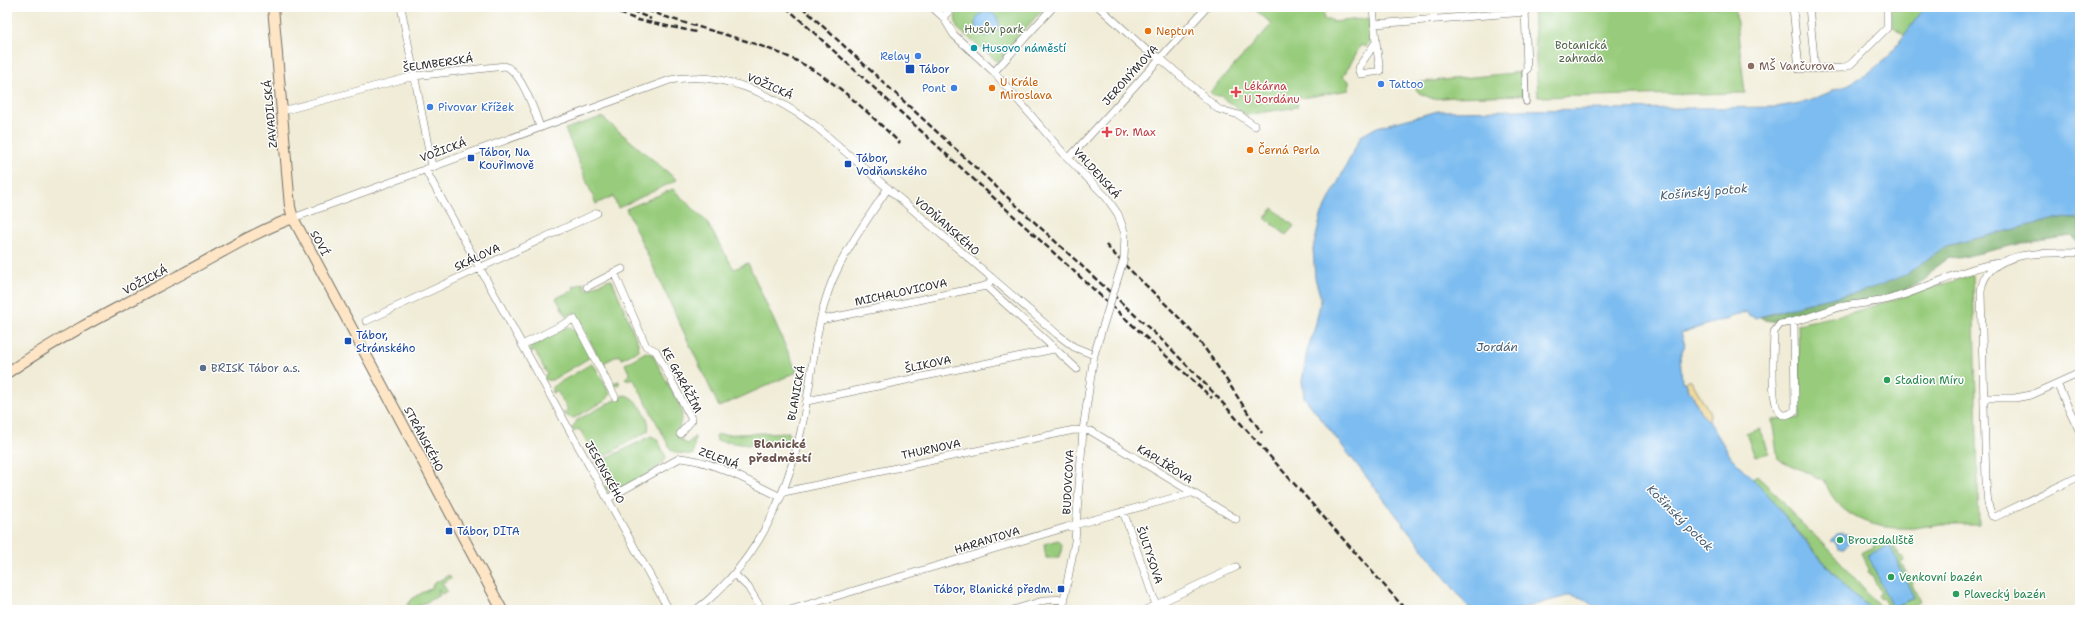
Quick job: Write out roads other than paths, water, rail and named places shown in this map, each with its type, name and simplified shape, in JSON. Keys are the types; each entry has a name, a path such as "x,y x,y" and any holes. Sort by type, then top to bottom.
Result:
{"main road":[{"name":"ZAVADILSKÁ","path":"273,7 290,207 293,218"},
{"name":"SOVÍ","path":"293,218 326,280"},
{"name":"VOŽICKÁ","path":"7,373 105,315 235,246 293,218"},
{"name":"STRÁNSKÉHO","path":"326,280 502,610"}],"street":[{"name":"JESENSKÉHO","path":"401,7 429,168 479,268 668,610"},
{"path":"932,7 943,17 954,35 994,72 1053,7"},
{"path":"943,17 953,7"},
{"path":"1099,7 1144,49 1160,58 1218,109 1239,114 1255,126"},
{"name":"JERONÝMOVA","path":"1069,158 1207,7"},
{"path":"1373,7 1376,42"},
{"path":"1793,7 1799,70 1815,68 1843,68 1855,62 1887,28 1889,24 1887,7"},
{"path":"1809,7 1815,68"},
{"path":"1375,24 1526,10 1526,102"},
{"name":"ŠELMBERSKÁ","path":"282,111 414,76 509,67 520,80 540,127"},
{"name":"VALDENSKÁ","path":"994,72 1114,208 1123,223 1125,234 1124,258 1094,355"},
{"name":"VOŽICKÁ","path":"293,218 660,83 686,78 710,78 753,90 790,108 812,123 888,188"},
{"name":"VODŇANSKÉHO","path":"888,188 993,280 1069,343 1094,355"},
{"name":"BLANICKÁ","path":"696,610 734,574 763,535 783,494 795,457 807,401 821,320 833,279 888,188"},
{"name":"SKÁLOVA","path":"366,320 597,213"},
{"path":"1794,323 1795,410 1786,415 1780,414 1776,409 1773,391 1774,332 1780,324 1794,323 1807,317 1844,306 1892,299 1978,266 2000,263 2030,254 2046,252 2080,254"},
{"path":"2000,263 1988,272 1982,288 1986,482 1988,504 1992,516 1995,517 2080,476"},
{"path":"587,287 622,269"},
{"name":"KE GARÁŽÍM","path":"614,272 646,346 656,351 692,420 680,434"},
{"path":"993,280 986,286 1077,369"},
{"name":"MICHALOVICOVA","path":"821,320 986,286"},
{"path":"522,345 574,319 616,397"},
{"name":"ŠLIKOVA","path":"807,401 1054,349"},
{"name":"BUDOVCOVA","path":"1062,610 1077,524 1083,430 1094,355"},
{"path":"1984,398 2020,397 2057,384 2080,373"},
{"path":"2057,384 2080,432"},
{"name":"THURNOVA","path":"783,494 1074,430 1083,430"},
{"name":"KAPLÍŘOVA","path":"1083,430 1091,431 1236,520"},
{"name":"ZELENÁ","path":"607,499 680,458 693,459 783,494"},
{"name":"HARANTOVA","path":"790,610 1077,524 1191,493"},
{"name":"ŠULTYSOVA","path":"1123,511 1156,605"},
{"path":"1145,610 1236,567"},
{"path":"734,574 748,587 762,610"},
{"path":"1013,610 1046,600 1065,599"}],"water":[{"name":"Jordán","path":"1925,7 2080,7 2080,219 2059,218 1946,246 1905,275 1864,291 1816,301 1756,318 1748,315 1747,312 1681,333 1685,345 1680,356 1682,382 1686,382 1688,391 1693,396 1701,413 1709,421 1731,457 1766,492 1804,540 1851,593 1874,610 1599,610 1582,598 1571,595 1516,610 1473,610 1468,607 1304,397 1302,381 1307,351 1315,327 1321,299 1315,278 1313,249 1321,216 1361,136 1377,127 1438,111 1776,107 1806,102 1847,85 1866,75 1888,57"},
{"path":"987,12 996,15 999,24 996,33 987,36 978,33 975,24 978,15"},
{"name":"Brouzdaliště","path":"1842,533 1848,535 1846,537 1848,544 1844,549 1838,549 1835,542 1831,541 1837,534"},
{"name":"Venkovní bazén","path":"1890,546 1914,598 1892,608 1868,555"}],"railway":[{"path":"603,7 638,20 696,32"},
{"path":"624,7 651,19"},
{"path":"639,7 678,21 759,45 797,61 812,69 852,98 900,143"},
{"path":"786,7 1212,398"},
{"path":"802,7 1164,342 1212,391 1406,610"},
{"path":"1106,245 1173,311 1194,334 1262,433"}],"place":[{"name":"Neptun","path":"1148,31"},
{"name":"Husovo náměstí","path":"974,48"},
{"name":"Relay","path":"918,56"},
{"name":"MŠ Vančurova","path":"1751,66"},
{"name":"Tábor","path":"910,69"},
{"name":"Tattoo","path":"1381,84"},
{"name":"Pont","path":"954,88"},
{"name":"U Krále Miroslava","path":"992,88"},
{"name":"Lékárna U Jordánu","path":"1236,92"},
{"name":"Pivovar Křížek","path":"430,107"},
{"name":"Dr. Max","path":"1107,132"},
{"name":"Černá Perla","path":"1250,150"},
{"name":"Tábor, Na Kouřimově","path":"471,158"},
{"name":"Tábor, Vodňanského","path":"848,164"},
{"name":"Tábor, Stránského","path":"348,341"},
{"name":"BRISK Tábor a.s.","path":"203,368"},
{"name":"Stadion Míru","path":"1887,380"},
{"name":"Tábor, DITA","path":"449,531"},
{"name":"Brouzdaliště","path":"1840,540"},
{"name":"Venkovní bazén","path":"1891,577"},
{"name":"Tábor, Blanické předm.","path":"1061,589"},
{"name":"Plavecký bazén","path":"1956,594"}],"district":[{"name":"Blanické předměstí","path":"780,451"}],"park label":[{"name":"Husův park","path":"994,29"},
{"name":"Botanická zahrada","path":"1581,51"}],"water label":[{"name":"Košínský potok","path":"1704,192"},
{"name":"Košínský potok","path":"1680,518"}]}
